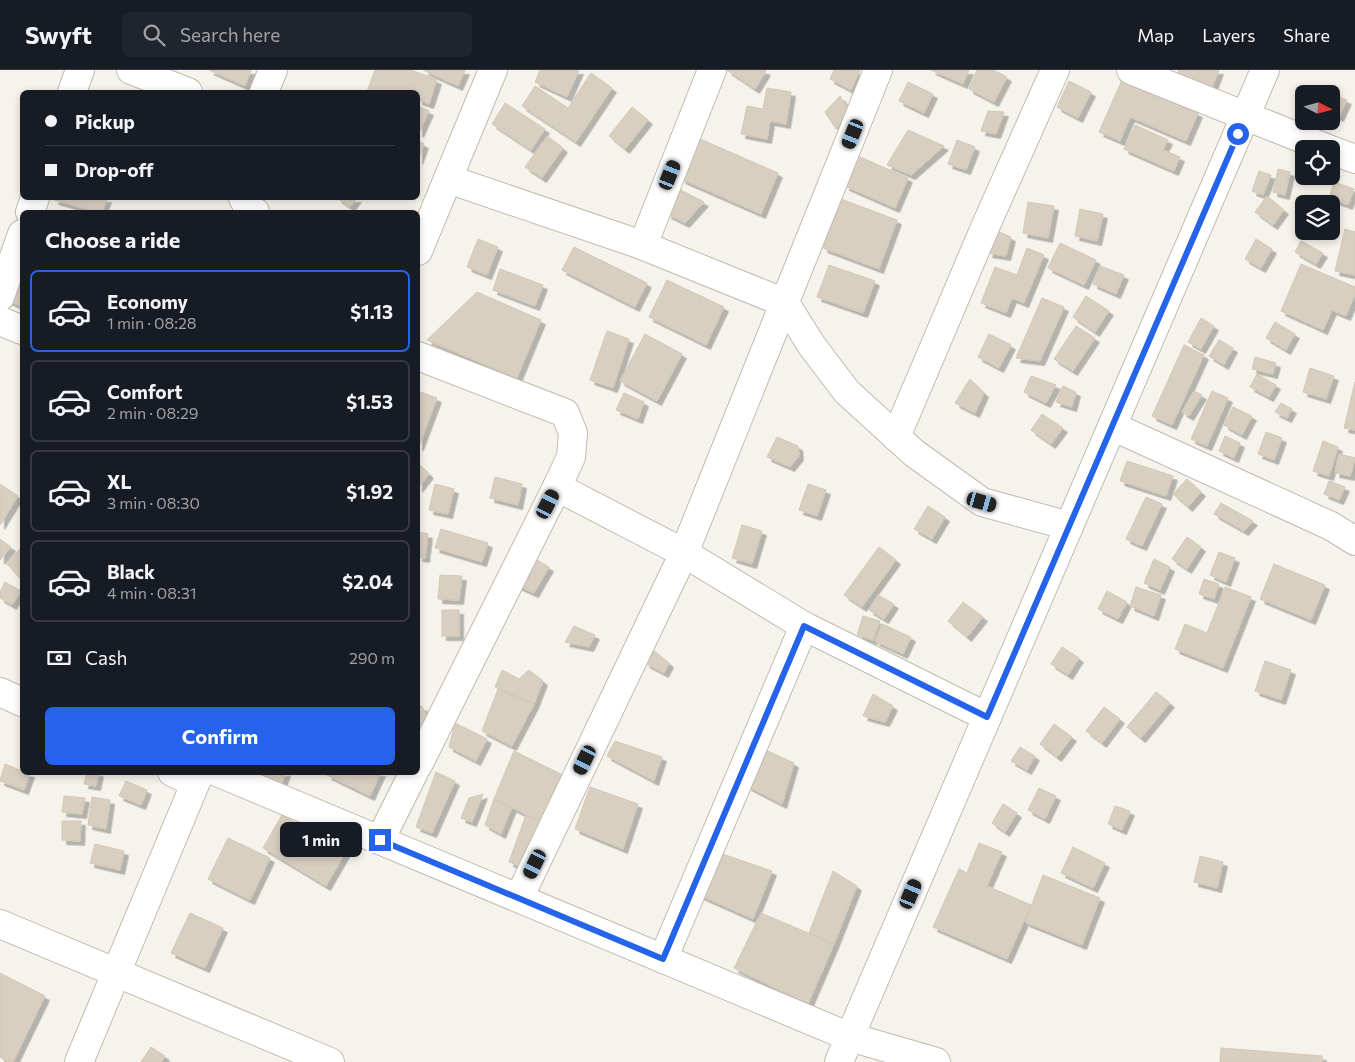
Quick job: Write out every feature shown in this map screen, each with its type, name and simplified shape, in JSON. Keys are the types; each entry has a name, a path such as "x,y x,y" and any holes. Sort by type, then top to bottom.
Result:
{"street":[{"path":"73,90 80,70"},
{"path":"132,70 183,90"},
{"path":"265,90 273,70"},
{"path":"420,246 493,70"},
{"path":"642,245 712,70"},
{"path":"518,898 684,553 878,70"},
{"path":"896,437 986,225 1055,70"},
{"path":"1131,70 1308,140"},
{"path":"839,1062 1265,70"},
{"path":"1340,153 1355,160"},
{"path":"448,178 642,245 785,303 812,346 847,392 914,453 982,502 1069,526"},
{"path":"0,297 20,240"},
{"path":"0,321 20,329"},
{"path":"420,357 565,413 573,433 571,457 420,761"},
{"path":"1112,426 1331,526 1355,540"},
{"path":"557,487 684,553 804,626 987,717"},
{"path":"663,959 804,626"},
{"path":"79,1062 196,775 380,840 850,1037 936,1062"},
{"path":"380,840 412,775"},
{"path":"0,924 330,1062"}],"building":[{"path":"209,70 251,70 245,86"},
{"path":"375,70 411,70 437,80 429,104 420,101 420,90 368,90"},
{"path":"423,70 465,70 458,86"},
{"path":"540,70 579,70 567,97 535,82"},
{"path":"727,70 764,70 766,71 755,89"},
{"path":"834,70 860,70 851,90 830,79"},
{"path":"931,70 969,70 963,84"},
{"path":"977,70 993,70 1007,77 994,102 969,89"},
{"path":"1179,70 1219,70 1210,93 1175,80"},
{"path":"591,73 612,88 576,142 522,106 535,86 568,108"},
{"path":"1122,80 1198,113 1186,141 1130,117 1120,141 1099,132"},
{"path":"1069,81 1091,92 1078,118 1057,107"},
{"path":"908,82 933,94 924,113 899,101"},
{"path":"767,88 791,92 786,124 770,121 767,139 741,134 747,106 763,109"},
{"path":"840,96 848,109 836,129 825,112"},
{"path":"1340,97 1347,100 1340,115"},
{"path":"505,103 545,129 531,150 492,124"},
{"path":"420,107 429,111 420,131"},
{"path":"632,107 648,120 625,149 609,136"},
{"path":"988,111 1004,112 996,134 981,131"},
{"path":"1135,125 1168,140 1163,150 1180,157 1174,171 1124,149"},
{"path":"908,130 944,146 911,175 887,165"},
{"path":"547,136 563,148 542,178 525,167"},
{"path":"698,138 778,173 761,214 681,179"},
{"path":"957,140 975,147 966,170 948,164"},
{"path":"420,142 424,144 420,155"},
{"path":"858,156 908,178 895,208 845,186"},
{"path":"1278,169 1290,172 1285,195 1273,192"},
{"path":"1259,171 1271,175 1263,195 1252,191"},
{"path":"1340,184 1354,189 1348,205 1340,202 1340,195 1330,195 1333,185"},
{"path":"679,189 704,202 685,223 667,214"},
{"path":"1267,196 1284,210 1273,225 1255,212"},
{"path":"841,199 897,220 879,269 823,248"},
{"path":"54,200 106,200 103,210 90,210"},
{"path":"340,200 355,200 350,207"},
{"path":"1028,202 1054,206 1048,238 1023,233"},
{"path":"1080,209 1103,214 1097,241 1075,236"},
{"path":"1345,229 1355,232 1355,275 1335,271"},
{"path":"995,230 1011,237 1006,256 988,253"},
{"path":"478,239 498,247 487,275 467,267"},
{"path":"1256,239 1272,249 1261,268 1245,259"},
{"path":"1301,241 1323,253 1316,264 1295,252"},
{"path":"1060,243 1096,260 1084,285 1048,268"},
{"path":"574,247 647,283 635,307 562,270"},
{"path":"1027,248 1044,255 1024,303 1012,298 1006,313 981,303 995,267 1017,275"},
{"path":"1301,264 1355,287 1355,294 1346,316 1332,310 1323,330 1281,311"},
{"path":"20,265 20,306 5,299"},
{"path":"829,265 875,281 863,313 817,297"},
{"path":"1100,266 1124,275 1116,294 1093,284"},
{"path":"500,269 543,285 535,306 493,290"},
{"path":"667,280 724,307 706,345 649,317"},
{"path":"477,292 541,320 517,378 427,340"},
{"path":"1086,296 1109,311 1095,332 1073,317"},
{"path":"1042,298 1064,307 1040,361 1016,358"},
{"path":"1201,318 1214,326 1201,349 1188,342"},
{"path":"1275,322 1295,334 1286,350 1266,338"},
{"path":"1076,326 1095,338 1073,371 1054,359"},
{"path":"607,331 629,339 613,388 590,380"},
{"path":"645,334 682,354 657,401 620,381"},
{"path":"989,334 1011,345 999,368 978,357"},
{"path":"1219,340 1233,348 1224,365 1209,356"},
{"path":"1184,345 1204,355 1172,425 1152,416"},
{"path":"1255,357 1276,363 1273,374 1252,369"},
{"path":"1310,368 1334,376 1326,399 1303,392"},
{"path":"1257,374 1276,385 1269,397 1250,387"},
{"path":"1031,376 1056,385 1046,403 1024,392"},
{"path":"970,379 984,393 975,413 955,403"},
{"path":"1355,382 1355,430 1344,428"},
{"path":"1063,386 1076,392 1072,407 1056,402"},
{"path":"1194,391 1202,395 1189,416 1182,412"},
{"path":"1212,391 1228,398 1207,446 1191,439"},
{"path":"420,392 437,398 420,443"},
{"path":"624,393 644,402 638,419 616,410"},
{"path":"1281,403 1292,409 1287,418 1275,412"},
{"path":"1233,407 1252,416 1242,435 1224,425"},
{"path":"1042,414 1063,428 1051,444 1031,430"},
{"path":"1266,432 1282,438 1274,460 1258,454"},
{"path":"1225,436 1240,443 1234,458 1219,451"},
{"path":"777,437 798,446 799,456 790,467 767,457"},
{"path":"1323,441 1338,447 1329,476 1313,471"},
{"path":"1339,454 1355,458 1350,476 1335,473"},
{"path":"1127,461 1173,476 1166,496 1120,481"},
{"path":"420,465 429,474 420,485"},
{"path":"495,477 522,484 518,505 490,498"},
{"path":"1187,479 1201,492 1188,507 1173,494"},
{"path":"1329,481 1345,487 1339,500 1324,494"},
{"path":"0,484 18,496 0,525"},
{"path":"435,484 454,489 448,514 429,510"},
{"path":"808,484 826,490 817,516 799,510"},
{"path":"1146,497 1162,504 1142,546 1126,539"},
{"path":"1221,503 1253,521 1244,531 1214,514"},
{"path":"928,506 945,517 932,539 914,529"},
{"path":"742,525 762,531 752,564 732,558"},
{"path":"441,529 488,543 482,562 435,548"},
{"path":"420,532 428,534 425,558 420,557"},
{"path":"1187,537 1201,547 1187,569 1172,559"},
{"path":"0,539 11,547 0,560"},
{"path":"879,547 896,560 862,607 844,595"},
{"path":"20,549 20,578 6,563"},
{"path":"1219,552 1235,558 1226,582 1210,575"},
{"path":"530,556 549,567 534,593 516,585"},
{"path":"1154,559 1170,567 1160,590 1144,583"},
{"path":"1274,564 1325,585 1311,620 1260,599"},
{"path":"440,575 462,576 459,600 438,599"},
{"path":"1204,579 1219,584 1214,599 1199,594"},
{"path":"5,582 20,590 12,605 0,598 0,592"},
{"path":"1136,587 1161,595 1154,616 1130,606"},
{"path":"1225,587 1251,597 1223,668 1175,649 1185,624 1207,633"},
{"path":"1107,591 1127,602 1118,619 1098,609"},
{"path":"878,595 894,604 884,619 869,610"},
{"path":"963,602 983,617 967,637 948,621"},
{"path":"442,610 459,610 459,636 442,636"},
{"path":"863,616 880,621 873,640 857,635"},
{"path":"882,624 911,637 903,654 875,641"},
{"path":"574,626 595,635 589,647 565,642"},
{"path":"1062,647 1079,658 1068,675 1051,664"},
{"path":"653,650 669,663 664,673 645,663"},
{"path":"1265,661 1291,670 1281,700 1255,691"},
{"path":"502,670 519,679 529,670 543,681 534,704 495,687"},
{"path":"498,689 534,704 512,746 482,731"},
{"path":"1156,692 1170,703 1141,738 1127,727"},
{"path":"873,694 893,706 885,722 863,716"},
{"path":"420,706 422,706 428,720 420,731"},
{"path":"1104,707 1120,719 1102,743 1086,731"},
{"path":"455,723 487,739 476,761 449,747"},
{"path":"1054,724 1072,737 1057,757 1040,744"},
{"path":"615,741 662,757 654,781 607,756"},
{"path":"1020,747 1035,756 1027,770 1011,761"},
{"path":"761,748 794,763 782,804 747,786"},
{"path":"514,751 567,777 546,824 494,799"},
{"path":"5,764 20,770 20,775 29,775 24,790 0,781"},
{"path":"436,772 455,781 432,833 416,827"},
{"path":"86,775 98,775 96,786 84,784"},
{"path":"253,775 285,775 280,788"},
{"path":"327,775 380,775 370,796"},
{"path":"126,781 147,790 141,805 119,796"},
{"path":"590,787 638,804 623,849 575,829"},
{"path":"1039,788 1056,796 1045,819 1028,810"},
{"path":"483,794 472,822 461,818 469,798"},
{"path":"64,796 85,798 82,814 62,812"},
{"path":"92,797 110,800 106,829 88,825"},
{"path":"494,799 512,807 501,834 485,825"},
{"path":"1003,804 1017,813 1005,832 992,823"},
{"path":"1115,806 1130,811 1122,830 1108,824"},
{"path":"282,815 345,853 326,886 263,848"},
{"path":"526,815 546,824 525,868 509,862"},
{"path":"62,821 81,821 80,841 62,840"},
{"path":"228,838 270,858 250,900 208,879"},
{"path":"979,843 1002,852 987,886 1031,905 1007,959 933,927 959,869 967,873"},
{"path":"95,844 124,851 120,870 90,863"},
{"path":"1073,847 1105,863 1093,888 1061,873"},
{"path":"714,851 772,871 753,919 697,894"},
{"path":"1200,856 1223,862 1217,888 1194,882"},
{"path":"833,871 857,886 834,944 809,933"},
{"path":"1043,875 1100,898 1082,945 1025,922"},
{"path":"190,913 223,928 205,968 171,953"},
{"path":"761,913 834,944 808,1004 734,968"},
{"path":"0,973 45,996 13,1062 0,1057"},
{"path":"151,1047 165,1056 161,1062 141,1062"},
{"path":"1221,1048 1322,1056 1322,1062 1220,1062"}],"route":[{"path":"380,840 663,959 804,626 987,717 1238,134"}]}
